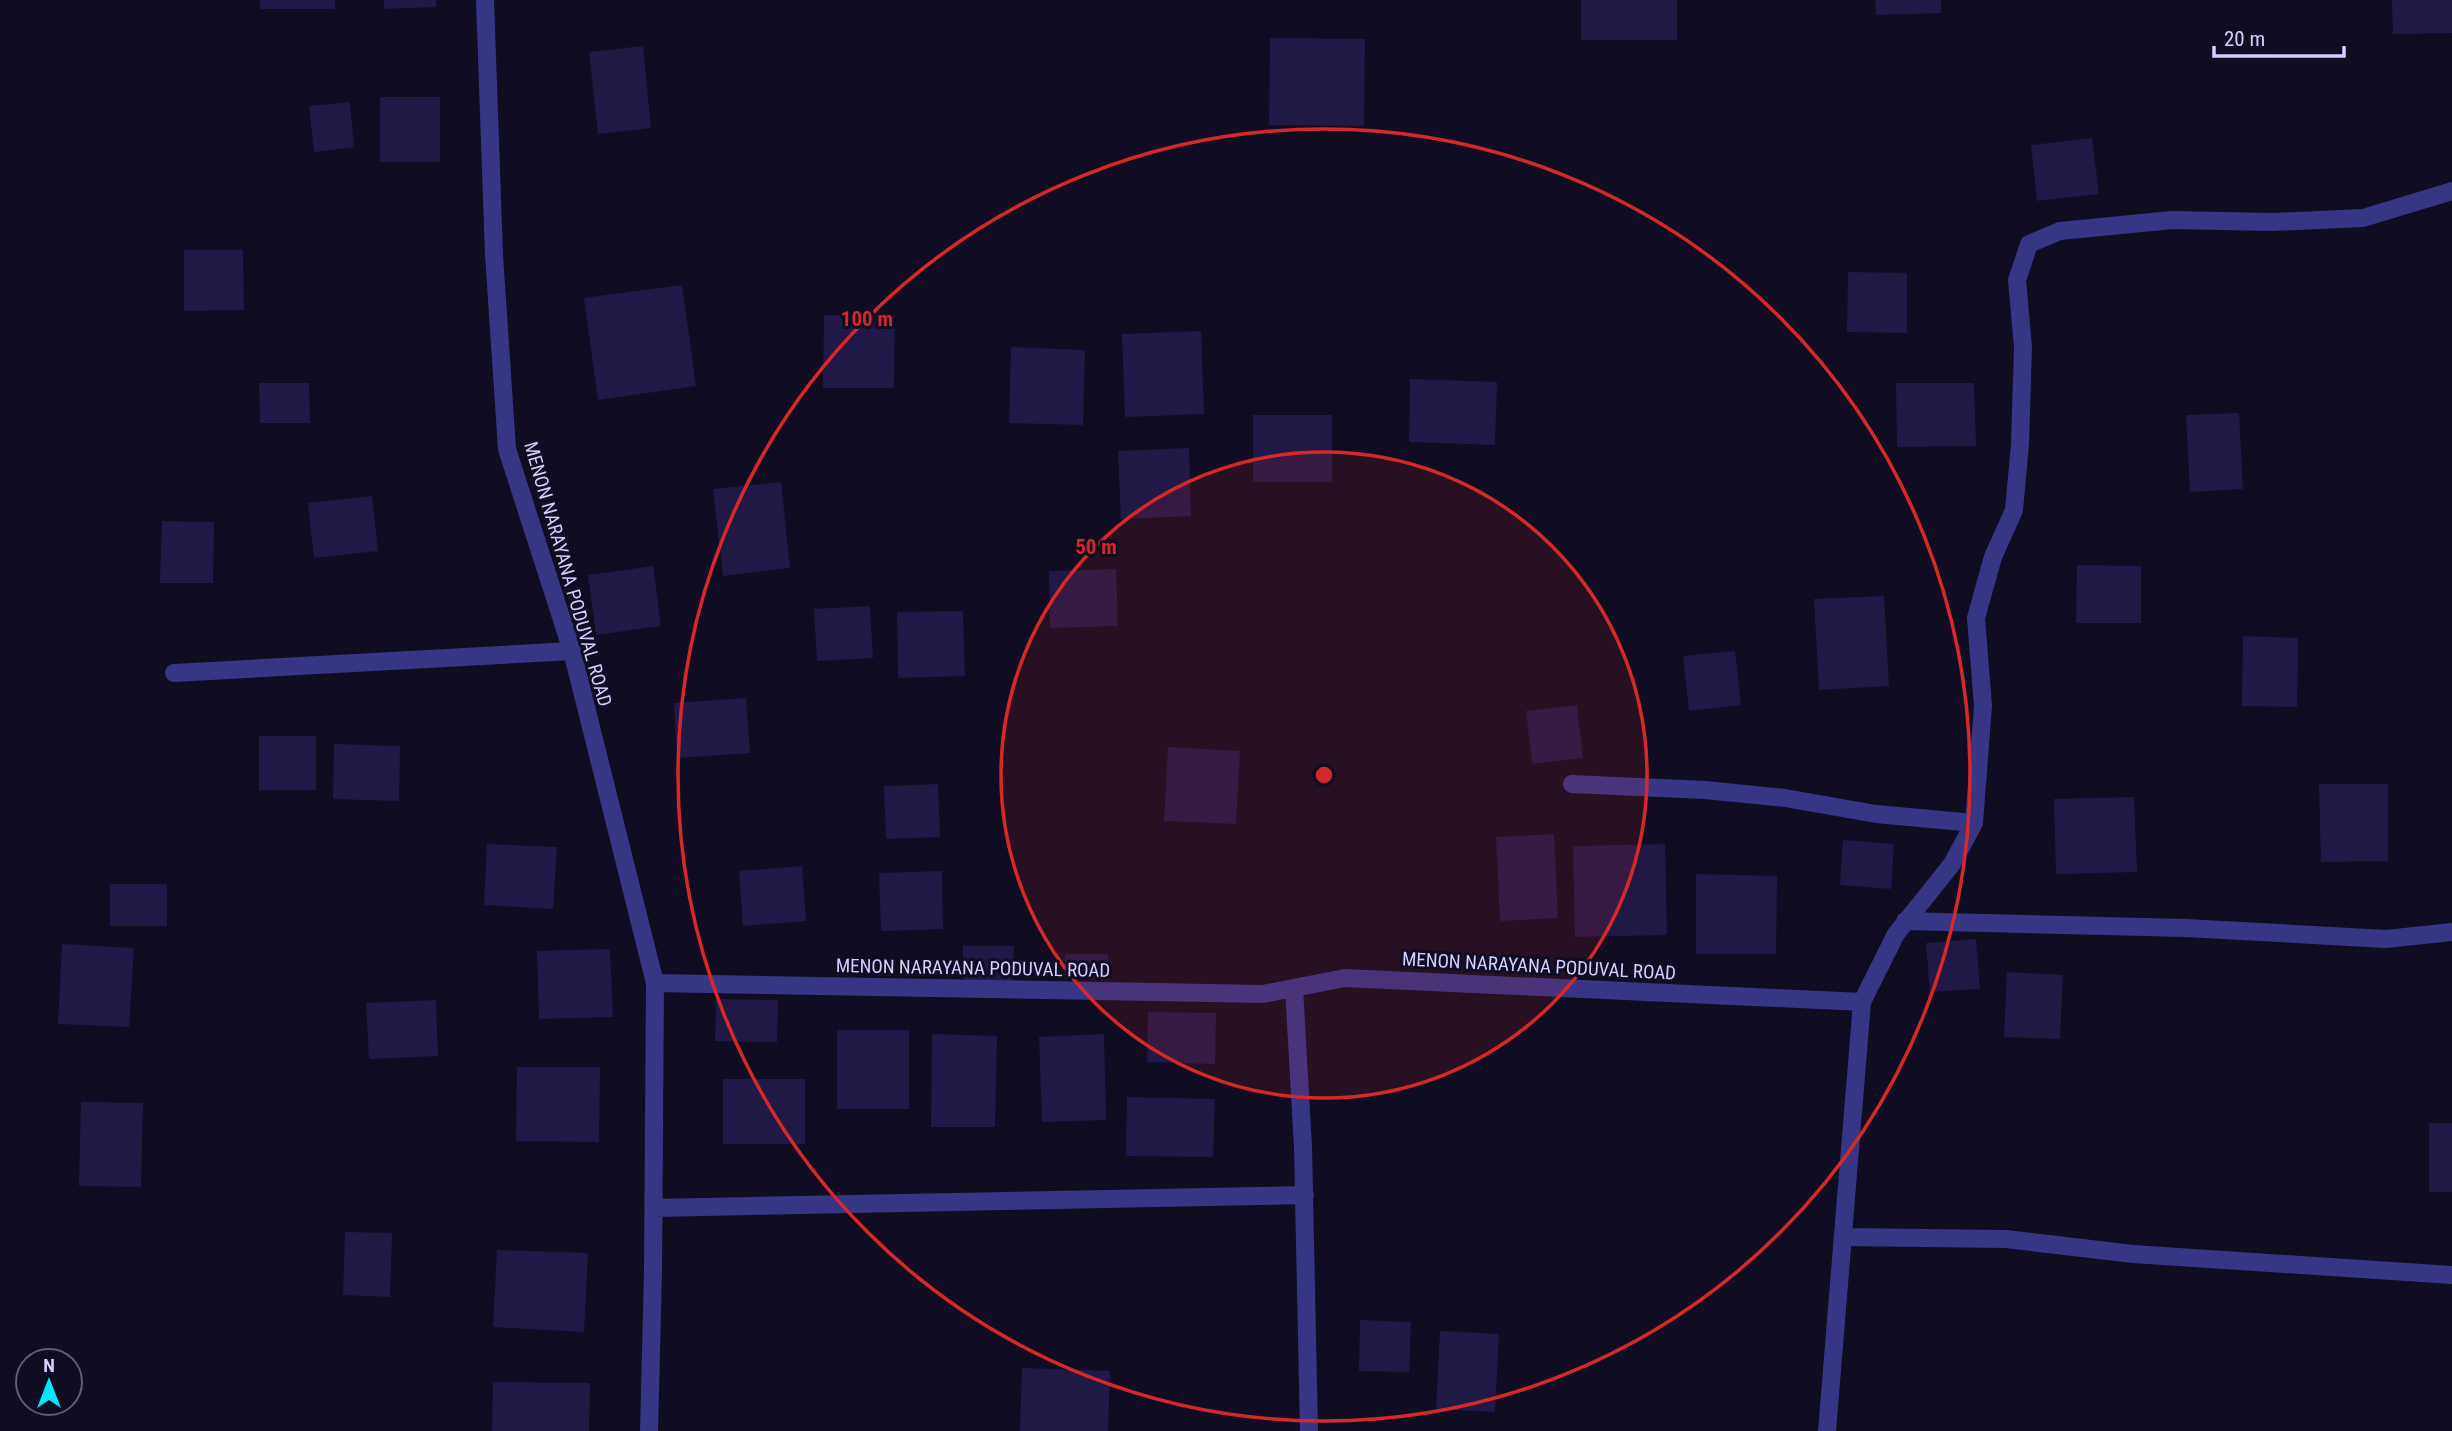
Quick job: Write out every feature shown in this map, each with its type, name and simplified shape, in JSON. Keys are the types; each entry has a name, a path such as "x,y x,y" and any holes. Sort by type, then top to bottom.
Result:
{"street":[{"name":"MENON NARAYANA PODUVAL ROAD","path":"485,0 494,255 507,449 572,651 655,983 1263,994 1345,978 1862,1002"},
{"path":"1827,1431 1862,1002 1896,934 1952,864 1974,823 1983,706 1976,618 1993,557 2014,510 2020,444 2023,348 2017,280 2029,244 2060,231 2172,220 2272,222 2363,218 2452,191"},
{"path":"174,673 572,651"},
{"path":"1572,783 1718,791 1785,798 1876,814 1974,823"},
{"path":"1905,921 2186,928 2386,939 2452,932"},
{"path":"649,1431 655,983"},
{"path":"1294,988 1305,1195 1309,1431"},
{"path":"654,1208 1305,1195"},
{"path":"1843,1237 2006,1239 2133,1254 2452,1275"}],"building":[{"path":"260,0 335,0 335,9 260,9"},
{"path":"384,0 436,0 436,7 384,9"},
{"path":"1581,0 1677,0 1677,40 1581,40"},
{"path":"1875,0 1941,0 1941,13 1876,15"},
{"path":"2392,0 2452,0 2452,33 2393,34"},
{"path":"1270,38 1365,39 1364,126 1269,125"},
{"path":"643,46 651,128 598,134 589,52"},
{"path":"380,97 440,97 440,162 380,162"},
{"path":"350,102 354,147 314,152 309,106"},
{"path":"2092,138 2099,194 2037,201 2031,145"},
{"path":"184,250 243,250 244,310 184,311"},
{"path":"1848,272 1907,273 1907,333 1847,332"},
{"path":"682,285 696,386 598,400 584,298"},
{"path":"824,315 895,316 894,388 823,388"},
{"path":"1201,331 1204,414 1125,417 1122,334"},
{"path":"1011,347 1085,350 1083,425 1009,423"},
{"path":"1410,379 1497,382 1495,445 1409,442"},
{"path":"259,383 309,383 310,423 260,423"},
{"path":"1896,383 1974,383 1976,446 1897,447"},
{"path":"2239,413 2243,489 2190,492 2186,415"},
{"path":"1253,415 1332,415 1332,482 1253,482"},
{"path":"1189,448 1191,516 1121,519 1118,451"},
{"path":"781,482 790,568 723,576 713,489"},
{"path":"372,496 378,551 314,558 308,503"},
{"path":"162,521 214,522 213,583 160,583"},
{"path":"2077,565 2141,566 2141,623 2076,623"},
{"path":"653,566 661,626 596,635 588,575"},
{"path":"1116,569 1118,626 1050,628 1049,571"},
{"path":"1884,596 1889,686 1819,690 1814,599"},
{"path":"870,606 873,658 817,661 814,609"},
{"path":"963,611 965,676 898,678 897,612"},
{"path":"2243,636 2298,638 2297,707 2242,706"},
{"path":"1735,651 1741,705 1689,711 1683,656"},
{"path":"746,698 750,753 677,758 674,703"},
{"path":"1577,705 1583,758 1532,764 1526,711"},
{"path":"259,736 316,736 316,790 259,790"},
{"path":"334,744 400,746 399,801 333,799"},
{"path":"1168,747 1240,751 1236,824 1164,821"},
{"path":"938,784 940,837 886,839 884,786"},
{"path":"2319,784 2388,784 2388,861 2321,862"},
{"path":"2134,797 2137,872 2056,874 2054,799"},
{"path":"1554,834 1558,918 1500,921 1496,837"},
{"path":"1843,840 1894,844 1891,889 1840,885"},
{"path":"487,844 557,847 553,909 484,905"},
{"path":"1665,844 1667,935 1575,937 1573,846"},
{"path":"802,866 806,921 743,926 739,871"},
{"path":"942,871 943,929 881,931 879,873"},
{"path":"1696,874 1777,876 1776,954 1696,954"},
{"path":"110,884 167,884 167,926 110,926"},
{"path":"1976,939 1980,989 1930,992 1926,943"},
{"path":"62,944 134,948 129,1027 58,1024"},
{"path":"963,946 1014,946 1013,981 963,981"},
{"path":"610,949 613,1017 539,1019 537,951"},
{"path":"1065,954 1108,954 1108,979 1065,979"},
{"path":"2007,972 2063,975 2060,1039 2004,1037"},
{"path":"716,999 778,1000 777,1042 715,1041"},
{"path":"436,1000 438,1056 369,1059 366,1003"},
{"path":"1148,1012 1216,1013 1215,1064 1147,1062"},
{"path":"837,1030 909,1030 909,1109 837,1109"},
{"path":"932,1034 997,1036 995,1127 931,1127"},
{"path":"1104,1034 1106,1120 1042,1122 1039,1037"},
{"path":"517,1067 600,1067 599,1142 516,1141"},
{"path":"723,1079 805,1079 805,1144 723,1144"},
{"path":"1127,1097 1215,1099 1213,1157 1126,1156"},
{"path":"81,1102 143,1103 141,1187 79,1186"},
{"path":"2429,1123 2452,1123 2452,1192 2429,1192"},
{"path":"345,1232 392,1233 390,1297 343,1295"},
{"path":"497,1250 588,1253 584,1332 493,1327"},
{"path":"1360,1320 1411,1322 1409,1372 1359,1371"},
{"path":"1440,1331 1499,1334 1495,1412 1436,1409"},
{"path":"1022,1368 1110,1371 1108,1431 1020,1431"},
{"path":"493,1382 590,1383 589,1431 492,1431"}]}
